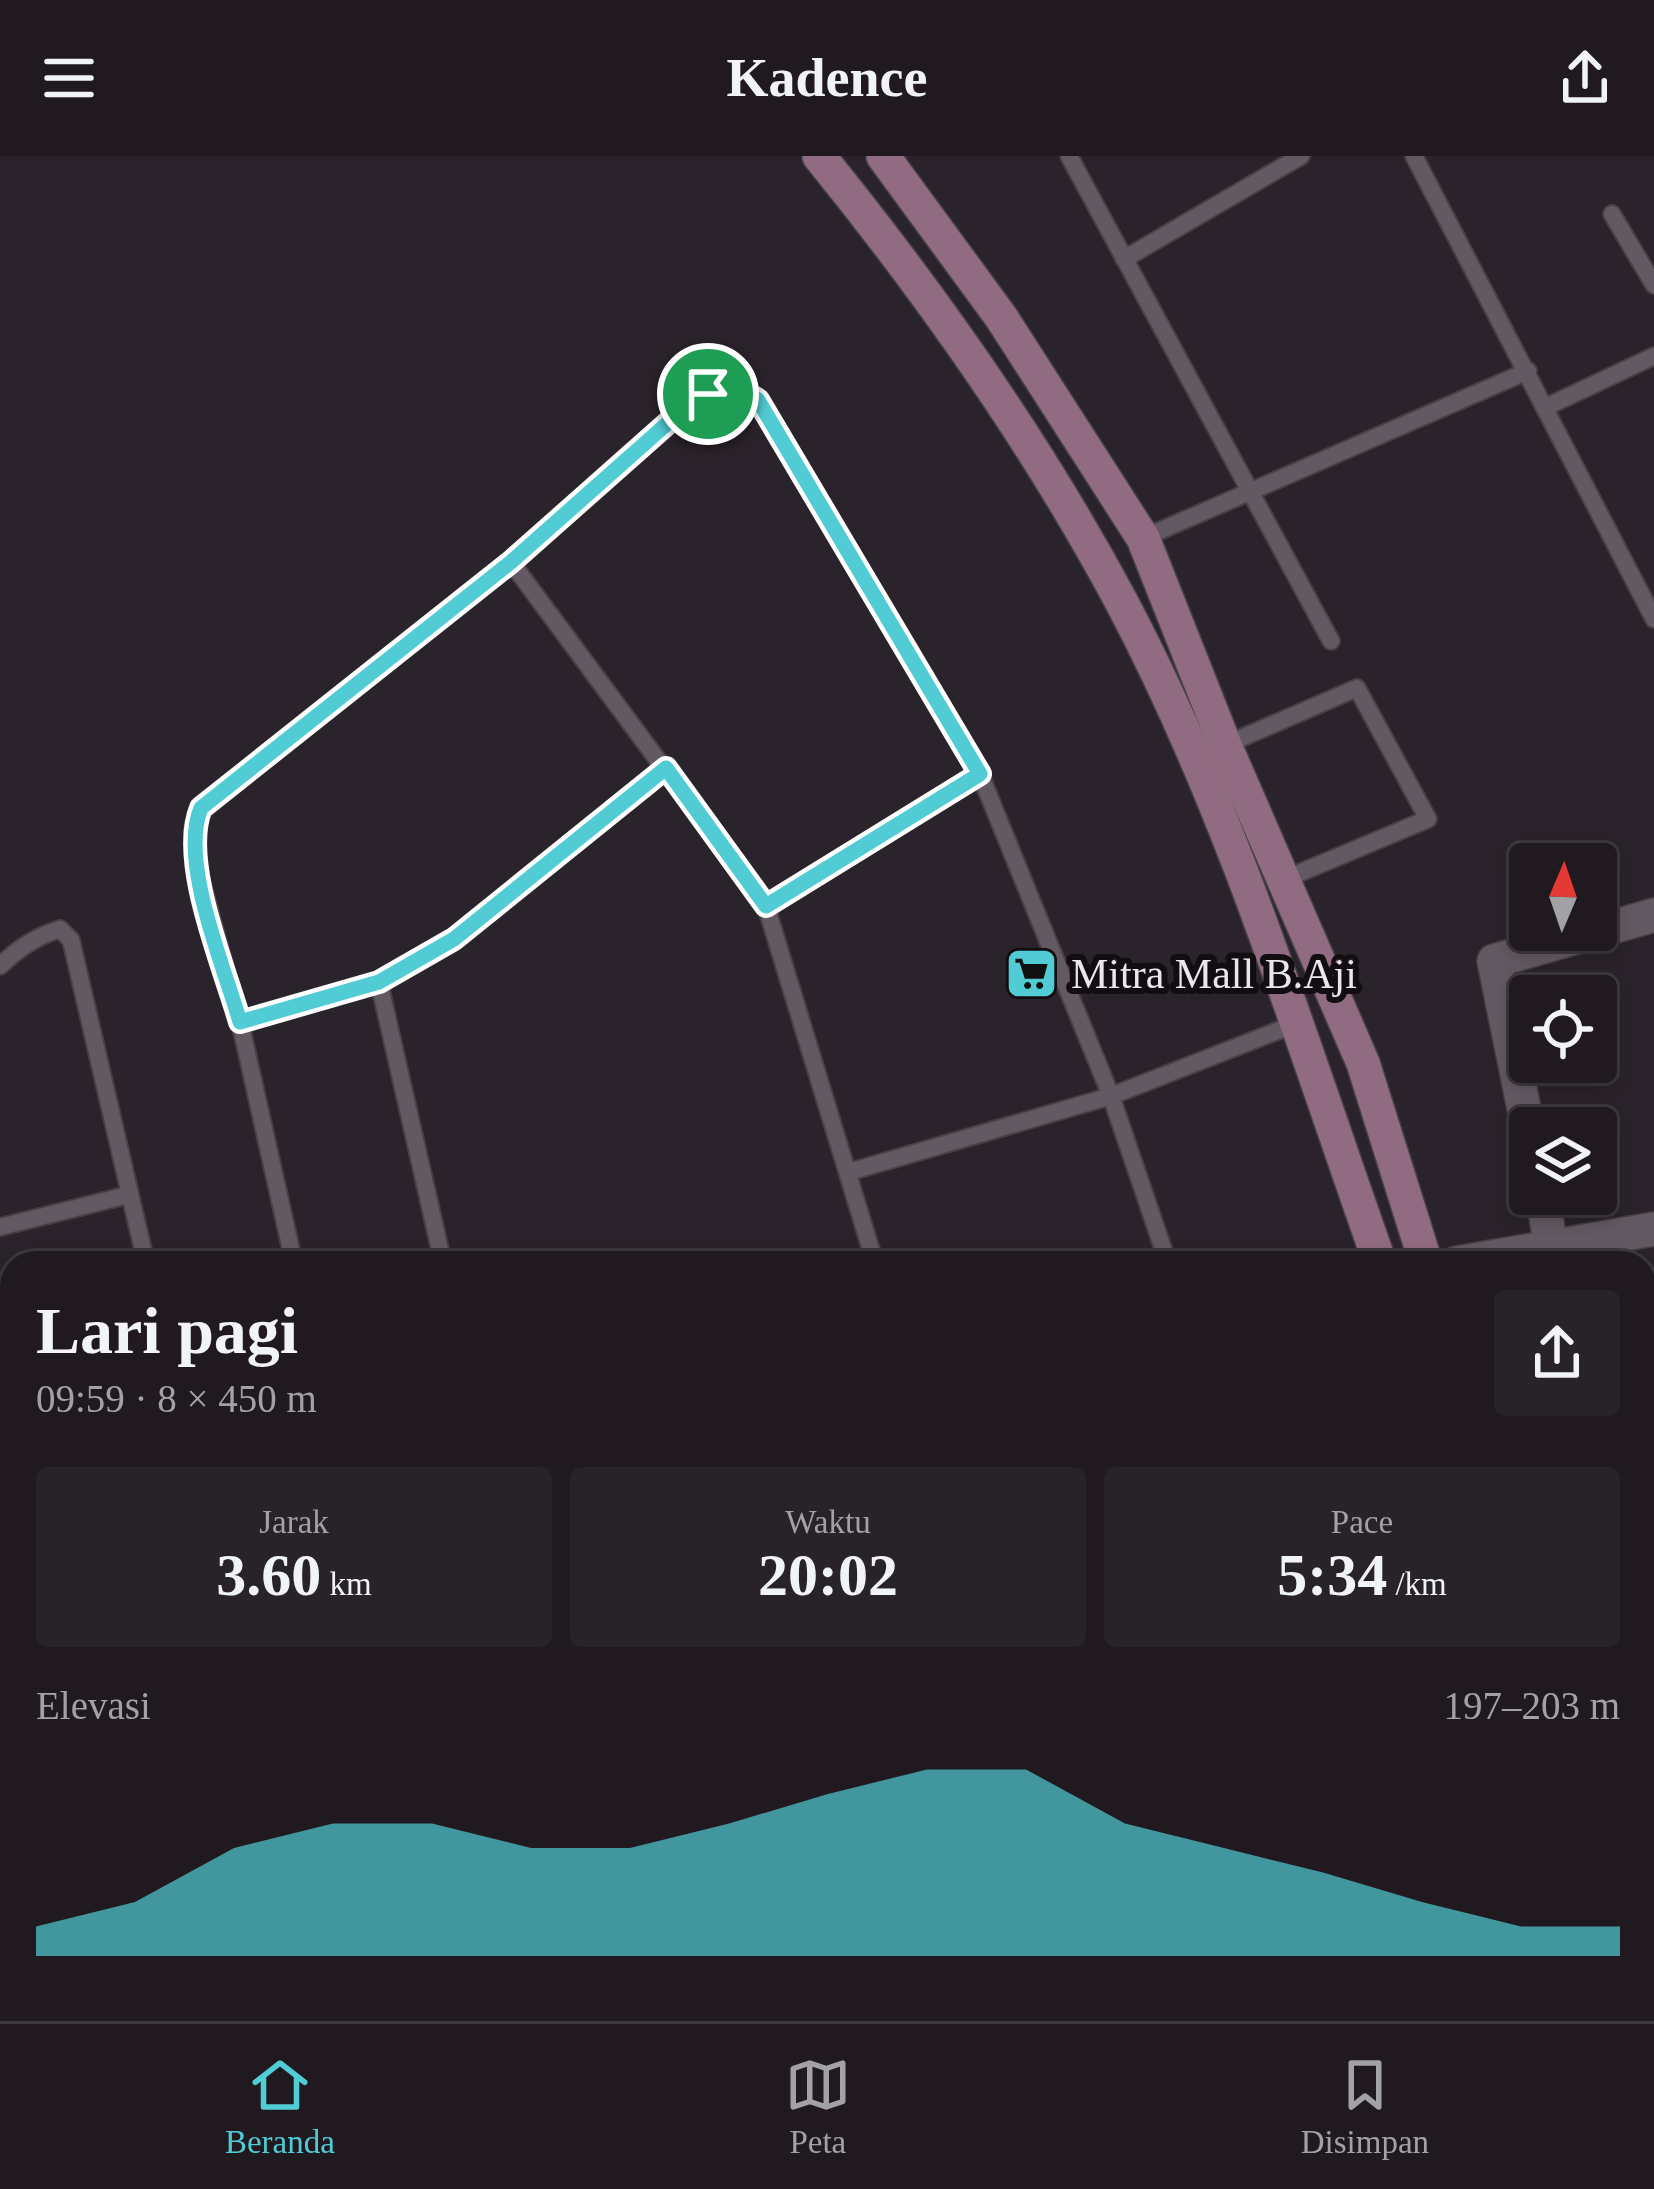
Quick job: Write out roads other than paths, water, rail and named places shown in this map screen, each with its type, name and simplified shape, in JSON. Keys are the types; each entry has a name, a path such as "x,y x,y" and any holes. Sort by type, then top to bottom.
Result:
{"main road":[{"path":"819,156 880,232 1048,477 1122,603 1234,849 1376,1251"},
{"path":"883,156 1001,317 1143,538 1225,746 1363,1063 1422,1251"},
{"path":"1048,477 1089,452"}],"street":[{"path":"1524,1107 1494,962 1654,915"},
{"path":"1546,1215 1553,1251"},
{"path":"1569,1251 1654,1228"}],"lane":[{"path":"1070,156 1331,640"},
{"path":"1124,259 1301,156"},
{"path":"1414,156 1654,619"},
{"path":"1612,214 1654,285"},
{"path":"1546,407 1654,356"},
{"path":"1143,538 1528,371"},
{"path":"291,1251 240,1022 195,859 193,829 201,808 511,562 687,406 708,394 743,391 758,400 980,774 1112,1096 1164,1251"},
{"path":"511,562 766,906 872,1251"},
{"path":"1225,746 1358,688 1428,819 1285,879"},
{"path":"240,1022 379,982 454,939 666,768"},
{"path":"766,906 980,774"},
{"path":"0,966 24,943 47,933 60,929 71,940 143,1251"},
{"path":"379,982 440,1251"},
{"path":"849,1172 1112,1096 1295,1024"},
{"path":"0,1227 128,1195"}],"place":[{"name":"Mitra Mall B.Aji","path":"1032,974"}]}
